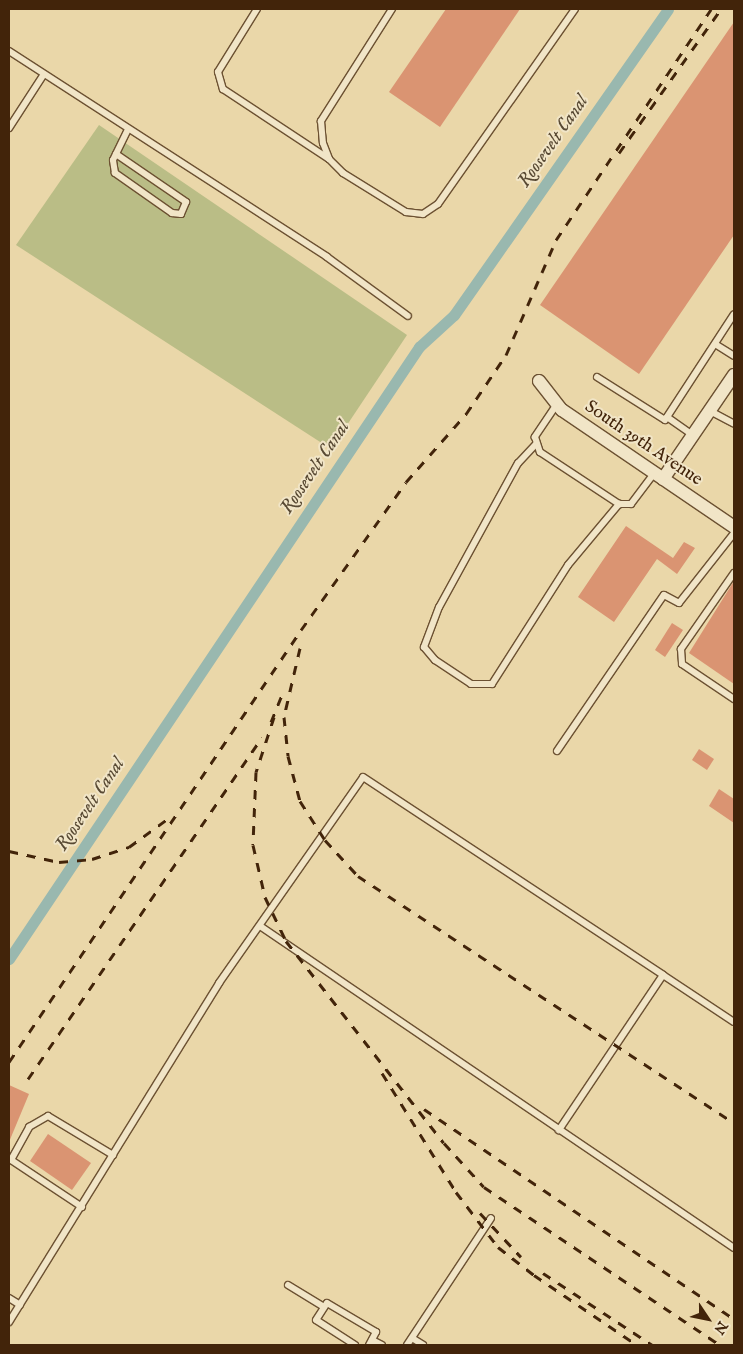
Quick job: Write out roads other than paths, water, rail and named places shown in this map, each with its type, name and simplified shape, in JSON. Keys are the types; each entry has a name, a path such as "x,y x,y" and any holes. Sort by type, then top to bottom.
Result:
{"street":[{"path":"659,476 693,435 734,376"},
{"name":"South 39th Avenue","path":"539,381 557,404 734,527"}],"lane":[{"path":"257,9 218,72 223,89 329,159 375,194 406,212 423,214 438,204 575,9"},
{"path":"329,159 321,121 392,9"},
{"path":"9,51 327,257 408,316"},
{"path":"9,128 44,74"},
{"path":"116,154 186,202 180,214 172,214 115,173 112,167 116,154 128,129"},
{"path":"597,377 665,420 734,314"},
{"path":"715,344 734,356"},
{"path":"557,404 535,437 540,452 619,504 631,504 659,476"},
{"path":"710,411 734,424"},
{"path":"667,417 693,435"},
{"path":"536,444 518,463 439,607 424,647 435,660 471,684 492,684 568,565 619,504"},
{"path":"557,751 664,595 679,603 734,533"},
{"path":"734,573 681,649 682,664 734,699"},
{"path":"9,1322 113,1154 260,926 363,777 734,1022"},
{"path":"260,926 734,1248"},
{"path":"559,1130 663,975"},
{"path":"82,1206 10,1161 29,1127 48,1116 113,1154"},
{"path":"408,1345 491,1218"},
{"path":"288,1285 324,1307"},
{"path":"9,1298 20,1305"},
{"path":"355,1345 316,1320 324,1307 330,1303 375,1332 371,1342 382,1345"},
{"path":"412,1338 423,1345"}],"waterway":[{"name":"Roosevelt Canal","path":"9,959 419,347 454,315 668,9"}],"railway":[{"path":"9,1062 301,630 406,482 466,414 506,355 556,240 711,9"},
{"path":"619,153 721,9"},
{"path":"300,648 284,717 288,756 300,801 325,840 358,876 734,1123"},
{"path":"271,722 284,689"},
{"path":"274,717 256,772 253,845 265,897 286,941 444,1143 484,1187 720,1345"},
{"path":"28,1079 262,737"},
{"path":"9,851 59,862 92,859 129,847 166,820"},
{"path":"382,1073 456,1192 498,1247 534,1275 637,1345"},
{"path":"424,1109 734,1319"},
{"path":"480,1213 521,1257"},
{"path":"543,1273 652,1345"}]}
